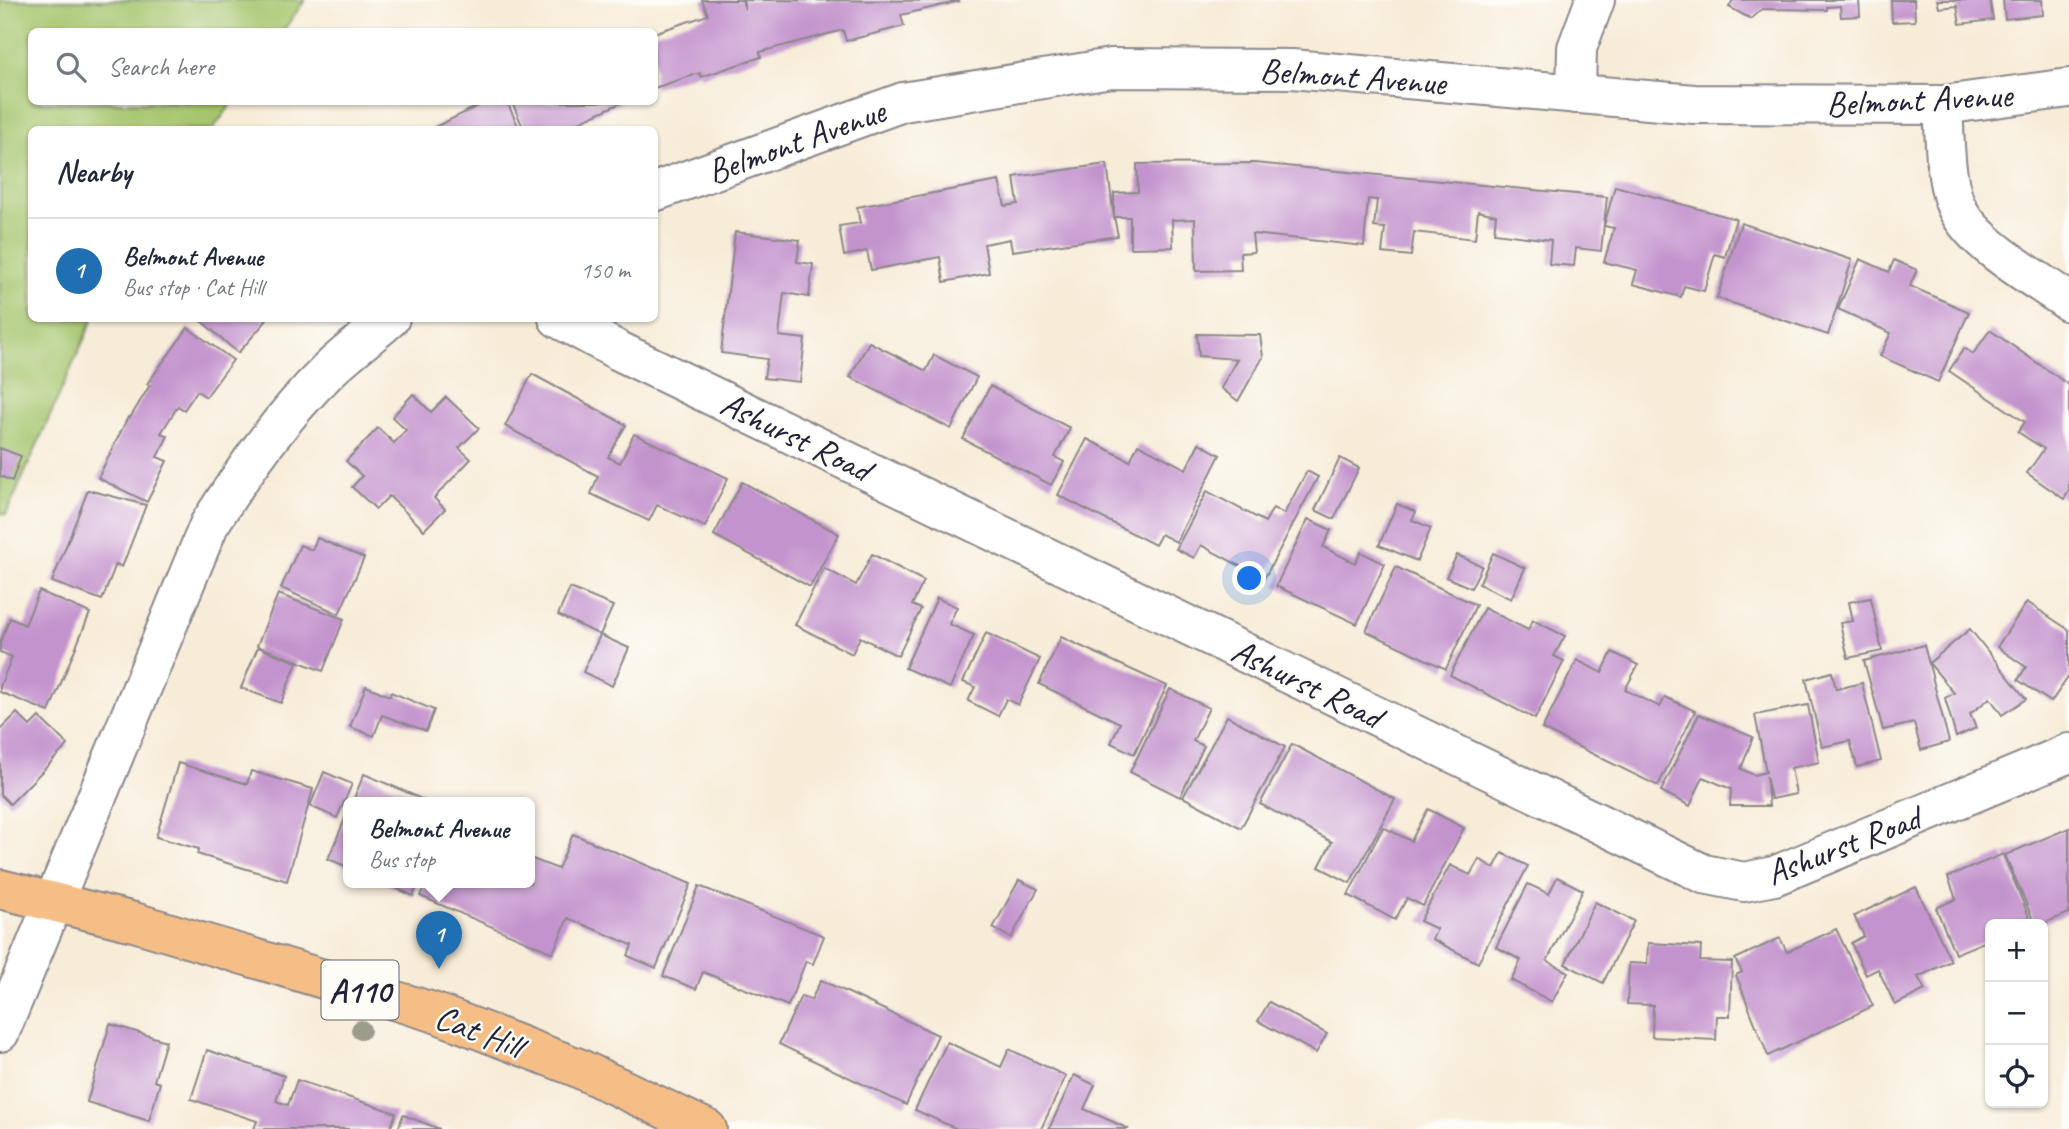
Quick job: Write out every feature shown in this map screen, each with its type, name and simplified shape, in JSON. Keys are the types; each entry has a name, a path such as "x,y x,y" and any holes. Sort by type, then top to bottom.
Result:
{"main road":[{"name":"Cat Hill","path":"0,889 134,922 433,1012 576,1068 707,1129"}],"street":[{"path":"1576,94 1577,48 1595,0"},
{"name":"Belmont Avenue","path":"658,191 903,102 1111,68 1292,69 1694,104 1943,105 2069,88"},
{"path":"1943,105 1947,169 1954,200 1964,223 1983,241 2069,302"},
{"path":"0,1032 209,525 275,429 329,370 385,322"},
{"name":"Ashurst Road","path":"565,322 619,351 1704,874 1744,882 1774,876 2069,753"}],"green space":[{"path":"0,0 305,0 285,28 28,28 28,105 231,105 215,126 28,126 28,322 92,322 6,515 0,513"}],"building":[{"path":"702,0 742,0 745,10 743,0 960,1 901,15 904,26 846,41 843,30 760,52 761,57 701,77 700,73 658,87 658,32 708,15"},
{"path":"1733,0 1859,0 1860,16 1841,17 1840,6 1827,7 1827,10 1762,9 1751,19 1729,7"},
{"path":"1891,0 1914,0 1915,21 1892,22"},
{"path":"1937,0 1990,0 1993,20 1960,24 1957,6 1939,8"},
{"path":"2003,0 2042,0 2043,15 2005,19"},
{"path":"480,105 508,105 518,126 437,126"},
{"path":"513,105 616,105 570,126 522,126"},
{"path":"1254,163 1607,197 1601,251 1576,248 1574,266 1549,264 1551,240 1494,233 1496,215 1478,211 1475,239 1414,232 1411,256 1382,253 1385,228 1374,227 1377,200 1368,199 1364,246 1252,234 1254,252 1240,253 1241,270 1196,271 1195,219 1172,220 1173,247 1130,248 1130,217 1114,217 1114,193 1138,192 1137,164"},
{"path":"1107,164 1118,236 1012,251 1010,239 984,244 989,273 944,282 940,257 871,270 867,251 844,256 839,226 860,223 857,207 999,181 1005,206 1018,204 1014,177"},
{"path":"1615,186 1736,219 1725,257 1715,254 1704,291 1684,286 1681,297 1633,284 1637,270 1604,262 1614,228 1604,226"},
{"path":"1741,223 1852,260 1828,335 1717,298"},
{"path":"735,232 800,240 797,262 813,264 809,297 784,293 779,336 805,339 800,382 764,378 767,359 721,353"},
{"path":"1860,259 1889,272 1894,260 1917,270 1910,286 1969,312 1938,382 1880,356 1891,333 1838,309"},
{"path":"203,322 265,322 238,353"},
{"path":"188,328 233,360 206,397 197,391 184,410 178,406 161,433 168,436 157,457 167,461 147,502 98,478 128,417 130,418 150,385 147,384"},
{"path":"1990,330 2069,385 2069,491 2064,499 2027,473 2044,449 2018,432 2025,422 1949,371 1964,348 1973,354"},
{"path":"1197,334 1260,335 1263,357 1238,401 1221,388 1237,359 1199,356"},
{"path":"869,342 926,371 934,355 977,377 951,429 850,377"},
{"path":"532,374 626,425 608,457 620,463 634,434 728,478 705,527 657,505 649,521 591,494 598,476 505,426"},
{"path":"990,386 1070,428 1055,457 1064,462 1051,485 963,439"},
{"path":"413,394 431,412 446,397 479,428 459,448 471,459 434,498 445,509 424,530 389,496 376,509 352,487 362,476 346,461 378,428 394,443 406,430 392,417"},
{"path":"1087,439 1130,461 1138,444 1186,469 1199,443 1220,455 1176,542 1161,534 1155,545 1058,495"},
{"path":"0,448 21,456 12,481 0,476"},
{"path":"1340,458 1359,468 1334,519 1315,510"},
{"path":"1307,471 1318,477 1264,579 1201,545 1194,558 1176,549 1207,491 1265,522 1273,508 1284,514"},
{"path":"742,482 839,534 810,587 714,535"},
{"path":"88,490 146,505 122,567 116,564 102,600 52,582"},
{"path":"1397,504 1416,512 1412,520 1431,528 1417,561 1379,545"},
{"path":"1308,519 1331,530 1323,547 1355,563 1361,552 1385,564 1357,624 1276,586"},
{"path":"317,538 364,558 339,614 281,588 300,545 312,550"},
{"path":"1493,553 1525,568 1511,599 1479,584"},
{"path":"872,554 924,581 912,605 921,609 898,656 860,637 852,654 795,625 824,568 856,585"},
{"path":"1457,555 1482,566 1471,588 1446,577"},
{"path":"1396,567 1476,605 1446,669 1366,631"},
{"path":"570,588 613,606 600,635 558,615"},
{"path":"39,591 90,613 49,712 0,692 12,657 0,652 0,643 10,618 25,625"},
{"path":"278,594 344,619 323,671 257,646"},
{"path":"937,598 957,607 949,624 974,635 950,688 905,668"},
{"path":"1871,598 1882,651 1848,658 1840,623 1853,621 1849,602"},
{"path":"2027,602 2069,630 2069,676 2051,702 2018,680 2026,667 1997,647"},
{"path":"1484,608 1528,630 1533,620 1565,636 1554,656 1564,661 1535,719 1450,675"},
{"path":"1970,629 2026,699 2002,715 1990,698 1970,714 1976,728 1956,737 1945,698 1954,693 1929,663"},
{"path":"986,633 1040,659 1018,705 1006,699 998,716 968,701 975,687 963,682"},
{"path":"600,635 629,648 612,686 583,672"},
{"path":"1061,637 1167,686 1134,754 1111,743 1120,723 1039,684"},
{"path":"1924,645 1949,742 1921,750 1914,723 1883,730 1864,661"},
{"path":"258,647 297,662 281,703 241,688"},
{"path":"1612,652 1638,665 1625,690 1660,707 1665,697 1695,711 1658,786 1542,729 1577,660 1602,673"},
{"path":"1832,672 1836,689 1862,683 1881,761 1857,767 1850,741 1822,747 1806,679"},
{"path":"366,686 390,696 391,692 434,710 426,731 382,715 374,736 350,727"},
{"path":"1170,689 1209,708 1193,741 1204,746 1180,797 1130,772"},
{"path":"1808,705 1819,762 1791,768 1796,794 1771,799 1766,776 1769,806 1730,806 1731,789 1703,777 1690,806 1661,791 1699,714 1753,737 1741,769 1754,775 1766,772 1755,715"},
{"path":"17,713 30,726 39,717 68,745 10,804 0,794 0,730"},
{"path":"1227,716 1285,747 1241,828 1183,797"},
{"path":"1292,744 1395,799 1350,883 1319,867 1332,842 1260,804"},
{"path":"178,763 247,784 251,771 313,789 287,881 197,854 199,849 156,837"},
{"path":"324,772 352,784 346,797 343,797 337,818 310,806"},
{"path":"364,774 417,797 354,797"},
{"path":"1428,809 1464,828 1423,906 1407,898 1395,920 1348,895 1383,827 1411,841"},
{"path":"343,824 343,865 328,859"},
{"path":"2069,828 2069,913 2048,922 2048,919 2033,919 2005,855"},
{"path":"573,834 691,884 656,968 628,956 632,945 568,918 553,953 420,896 424,888 535,888 535,860 558,869"},
{"path":"1502,853 1528,866 1478,963 1432,939 1437,929 1420,921 1450,865 1470,875 1479,859 1494,868"},
{"path":"2003,854 2030,919 1985,919 1985,941 1955,954 1936,908 1956,899 1948,877"},
{"path":"1557,877 1583,890 1547,961 1568,972 1552,1002 1511,980 1521,960 1496,947 1528,884 1549,894"},
{"path":"1019,880 1038,889 1011,938 993,928"},
{"path":"699,886 824,936 813,964 806,961 788,1006 703,972 696,989 663,976"},
{"path":"1916,887 1951,961 1918,977 1925,990 1895,1005 1878,969 1866,975 1851,943 1864,936 1854,916"},
{"path":"396,888 416,888 413,896"},
{"path":"1595,902 1634,921 1603,983 1565,964"},
{"path":"1836,929 1873,1006 1768,1056 1736,975 1742,972 1735,959 1780,938 1787,952"},
{"path":"1648,943 1701,946 1700,961 1732,962 1730,1016 1717,1016 1716,1040 1652,1037 1653,1005 1627,1004 1629,963 1647,964"},
{"path":"821,980 938,1035 906,1105 779,1044 801,996 811,1000"},
{"path":"1269,1002 1327,1034 1316,1053 1258,1021"},
{"path":"110,1024 166,1041 154,1081 160,1083 149,1121 87,1102"},
{"path":"947,1042 1001,1067 1009,1049 1066,1076 1041,1129 957,1129 915,1110"},
{"path":"207,1050 284,1076 276,1101 288,1105 297,1080 396,1113 390,1129 254,1129 257,1121 191,1099"},
{"path":"1074,1075 1095,1085 1084,1109 1129,1129 1049,1129"},
{"path":"403,1115 440,1129 398,1129"}],"place":[{"name":"Belmont Avenue","path":"439,969"}]}
